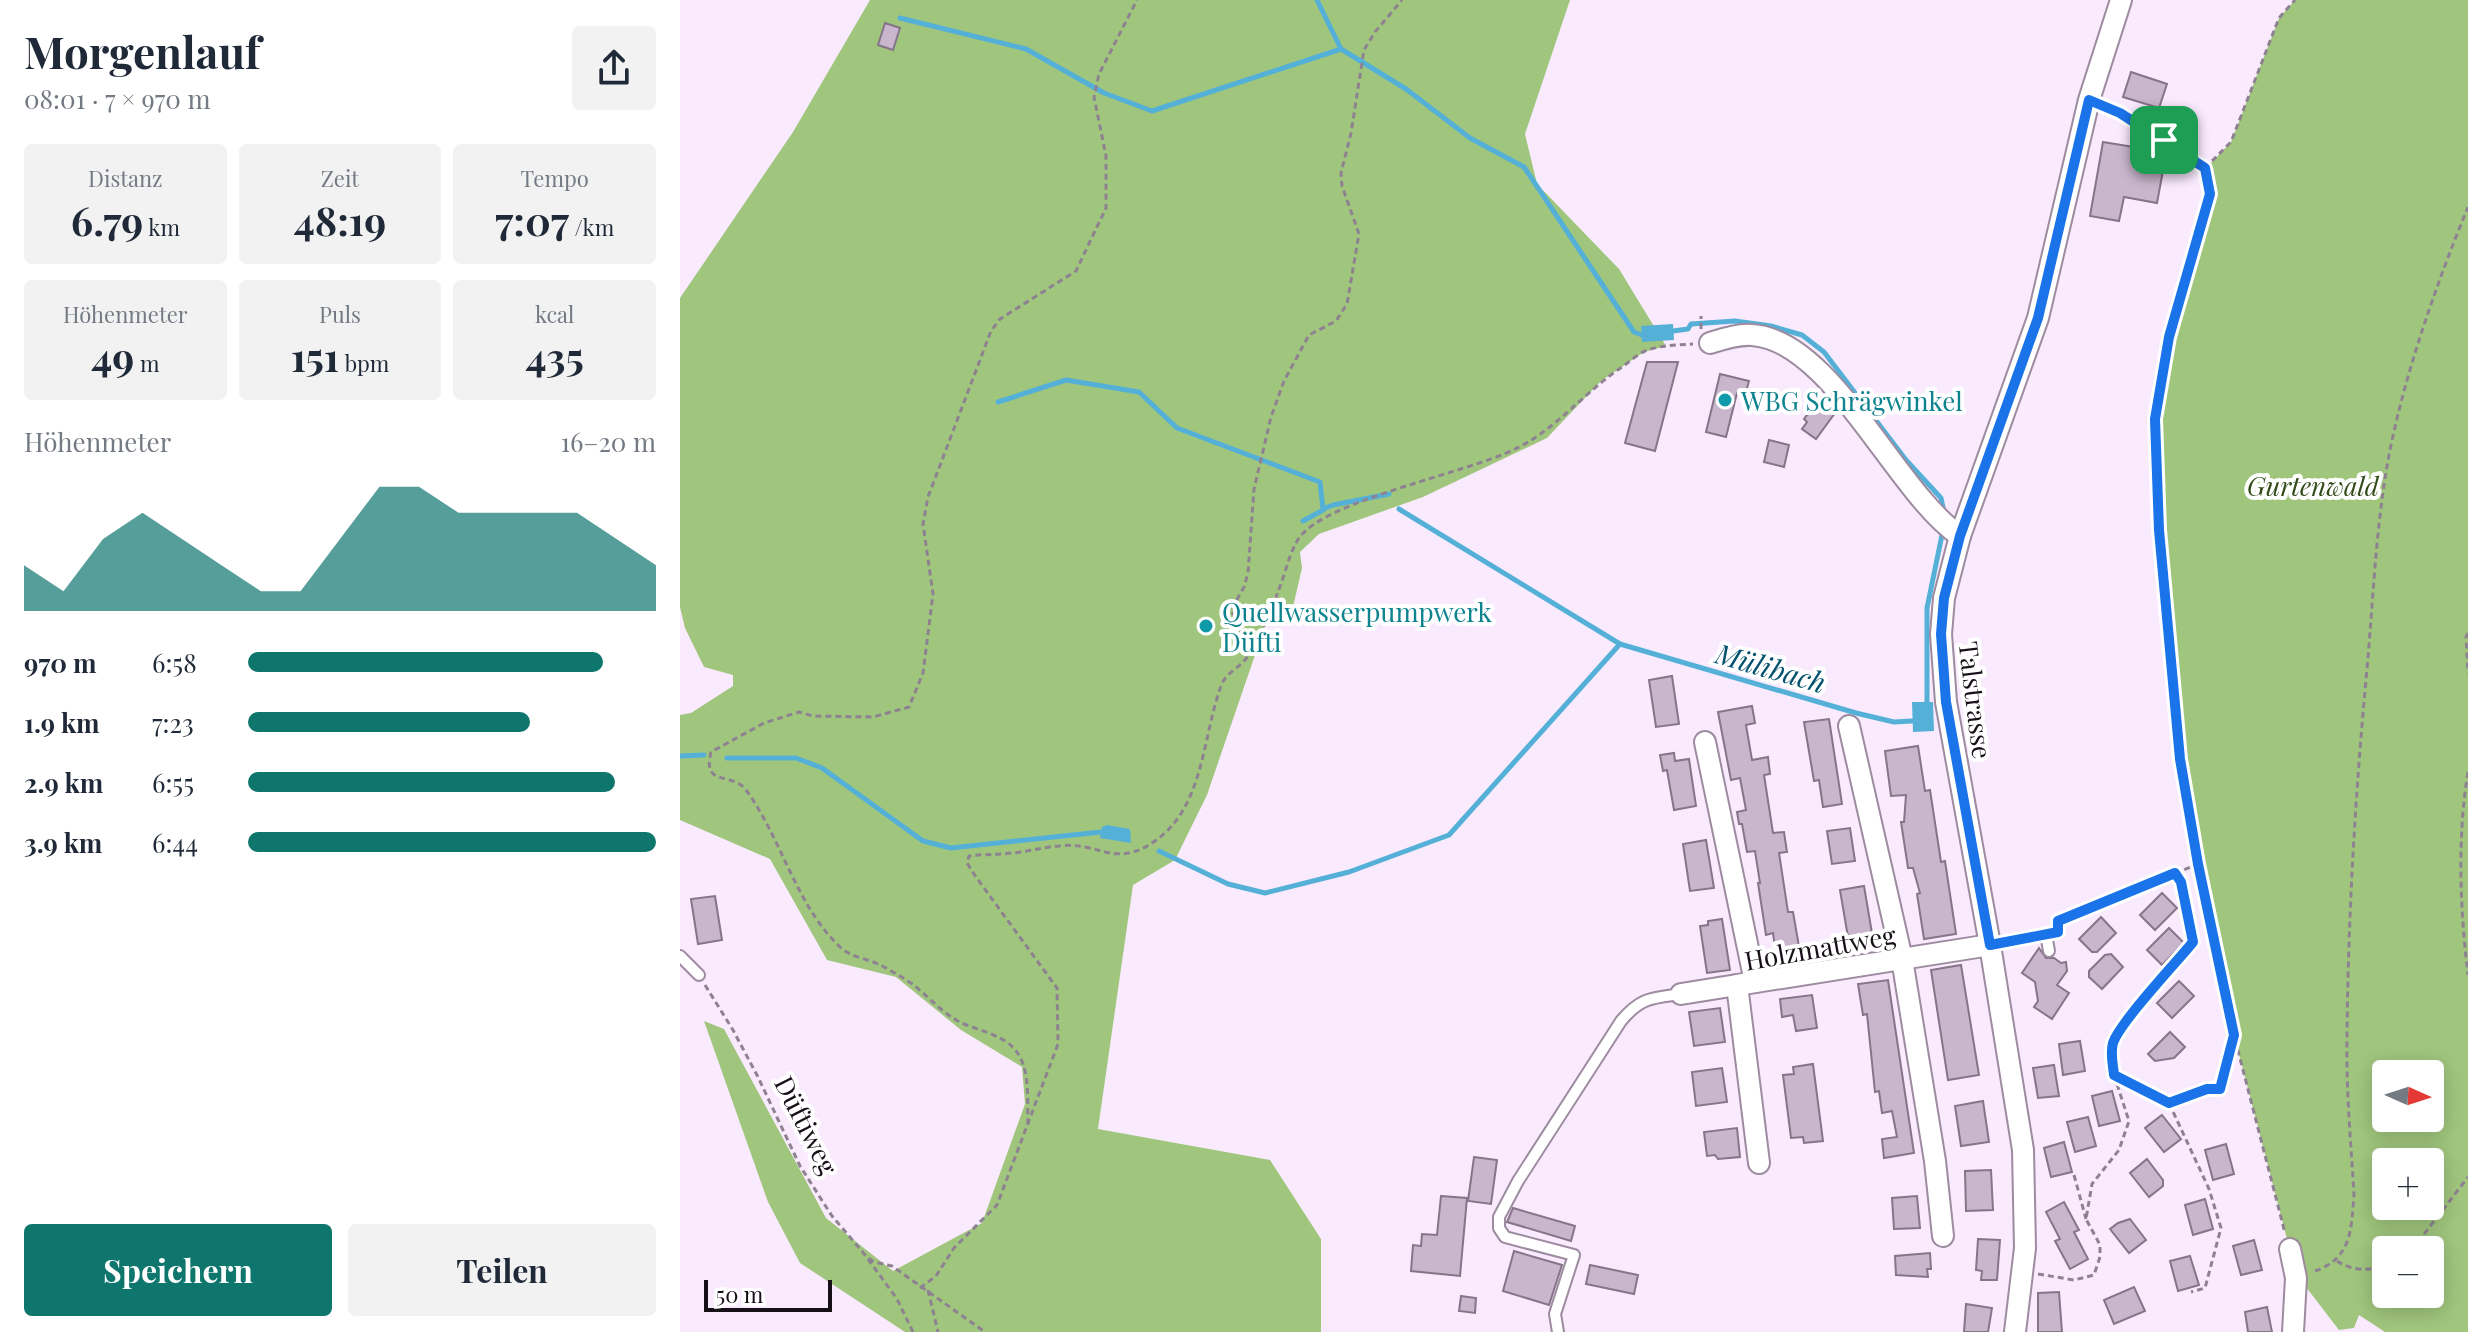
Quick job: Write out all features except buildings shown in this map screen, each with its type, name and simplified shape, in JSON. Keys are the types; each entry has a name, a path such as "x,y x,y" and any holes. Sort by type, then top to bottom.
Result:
{"street":[{"name":"Talstrasse","path":"2015,1332 2023,1271 2026,1209 2023,1150 1948,716 1941,634 1949,528 2038,318 2089,100 2121,0"},
{"path":"1705,337 1753,334 1789,348 1809,363 1851,408 1949,528"},
{"path":"1849,726 1902,959 1935,1161 1943,1236"},
{"path":"1681,994 1746,984 1705,742"},
{"name":"Holzmattweg","path":"1759,1163 1746,984 1990,945"},
{"path":"2290,1249 2296,1278 2293,1332"}],"lane":[{"path":"1990,945 2058,932"},
{"path":"2046,934 2049,951"},
{"path":"680,956 699,975"},
{"path":"1558,1332 1555,1314 1574,1255 1505,1237 1499,1228 1499,1217 1518,1181 1621,1021 1635,1005 1652,998 1681,994"}],"path":[{"path":"1028,1124 1024,1068 1019,1055 1009,1043 959,1021 912,984 879,964 843,950 829,935 790,875 769,829 743,786 716,777 710,770 709,762 711,752 764,723 799,712 813,716 873,717 909,707 923,673 933,594 923,524 928,497 991,331 1000,319 1076,271 1106,208 1106,156 1094,97 1099,74 1137,0"},
{"path":"1245,659 1246,641 1231,610 1248,573 1254,489 1271,417 1284,381 1309,335 1336,321 1347,304 1359,234 1342,186 1341,173 1351,133 1364,50 1402,0"},
{"path":"2205,168 2231,142 2279,18 2295,0"},
{"path":"2089,100 2120,113 2205,168 2210,194 2169,337 2155,419 2159,530 2180,759 2198,864 2234,1035 2290,1249"},
{"path":"2296,1278 2337,1261 2349,1238 2354,1195 2347,1040 2354,854 2380,520 2386,471 2398,417 2451,249 2468,207"},
{"path":"920,1288 936,1276 954,1248 997,1205 1058,1044 1057,988 976,877 967,863 969,856 1061,845 1089,847 1114,856 1133,853 1171,829 1185,805 1204,755 1221,683 1245,659 1303,532 1343,508 1486,462 1516,449 1543,434 1601,381 1644,352 1705,337 1701,316"},
{"path":"2468,633 2468,673"},
{"path":"2468,772 2460,905 2468,975"},
{"path":"2058,932 2058,921 2198,864"},
{"path":"2086,1219 2092,1184 2119,1150 2129,1121 2114,1075 2113,1041 2193,942 2181,882 2175,873"},
{"name":"Düftiweg","path":"699,975 746,1053 800,1166 832,1216 866,1256 874,1262 892,1266 920,1288"},
{"path":"2169,1103 2207,1089 2220,1089 2234,1035"},
{"path":"2114,1075 2169,1103 2209,1189 2221,1228 2205,1288 2191,1292"},
{"path":"2023,1271 2074,1280 2094,1275 2100,1245 2086,1219 2074,1175"},
{"path":"2423,1236 2468,1177"},
{"path":"866,1256 897,1299 913,1332"},
{"path":"2337,1261 2346,1267 2372,1270"},
{"path":"920,1288 928,1290 985,1332"},
{"path":"928,1290 938,1332"}],"green space":[{"path":"870,0 1570,0 1525,134 1537,184 1619,269 1666,346 1644,352 1601,381 1547,438 1423,497 1319,534 1300,552 1302,568 1290,620 1266,623 1207,795 1175,860 1133,885 1098,1129 1270,1160 1321,1239 1321,1332 905,1332 800,1263 768,1202 704,1021 724,1029 826,1218 893,1271 982,1223 1025,1104 1022,1067 961,1030 896,977 827,960 770,859 680,820 680,715 691,713 733,686 733,675 704,667 685,628 680,607 680,298 793,132"},
{"name":"Gurtenwald","path":"2295,0 2468,0 2468,1332 2385,1332 2359,1315 2354,1328 2339,1330 2299,1278 2234,1035 2198,864 2180,759 2159,530 2155,419 2169,337 2209,194 2205,169 2231,142 2279,18"}],"water":[{"path":"1673,324 1674,340 1642,342 1641,326"},
{"path":"1912,702 1933,702 1934,731 1913,732"},
{"path":"1102,827 1130,829 1131,843 1100,838"}],"waterway":[{"path":"1317,0 1341,49 1406,89 1470,138 1524,167 1634,332 1642,335"},
{"path":"900,18 1026,49 1104,93 1152,111 1341,49"},
{"path":"1673,331 1688,329 1691,324 1735,321 1771,326 1802,335 1824,352 1906,460 1941,498 1944,512"},
{"path":"998,402 1066,380 1139,392 1177,428 1320,482 1323,509 1389,494"},
{"name":"Mülibach","path":"1399,509 1620,644 1856,713 1894,722 1912,721"},
{"path":"1303,521 1323,510"},
{"path":"1927,702 1927,608 1943,530"},
{"path":"1159,851 1228,884 1265,893 1349,872 1449,835 1620,644"},
{"path":"680,756 704,755"},
{"path":"727,758 796,758 822,768 923,841 951,848 1101,832"}],"place":[{"name":"WBG Schrägwinkel","path":"1725,400"},
{"name":"Quellwasserpumpwerk Düfti","path":"1206,626"}],"route":[{"path":"2089,100 2120,113 2164,140 2205,168 2210,194 2169,337 2155,419 2159,530 2180,759 2198,864 2234,1035 2220,1089 2207,1089 2169,1103 2114,1075 2112,1054 2113,1041 2193,942 2181,882 2175,873 2058,921 2058,932 1990,945 1946,702 1941,634 1944,598 1960,536 2038,318 2089,100"}]}
